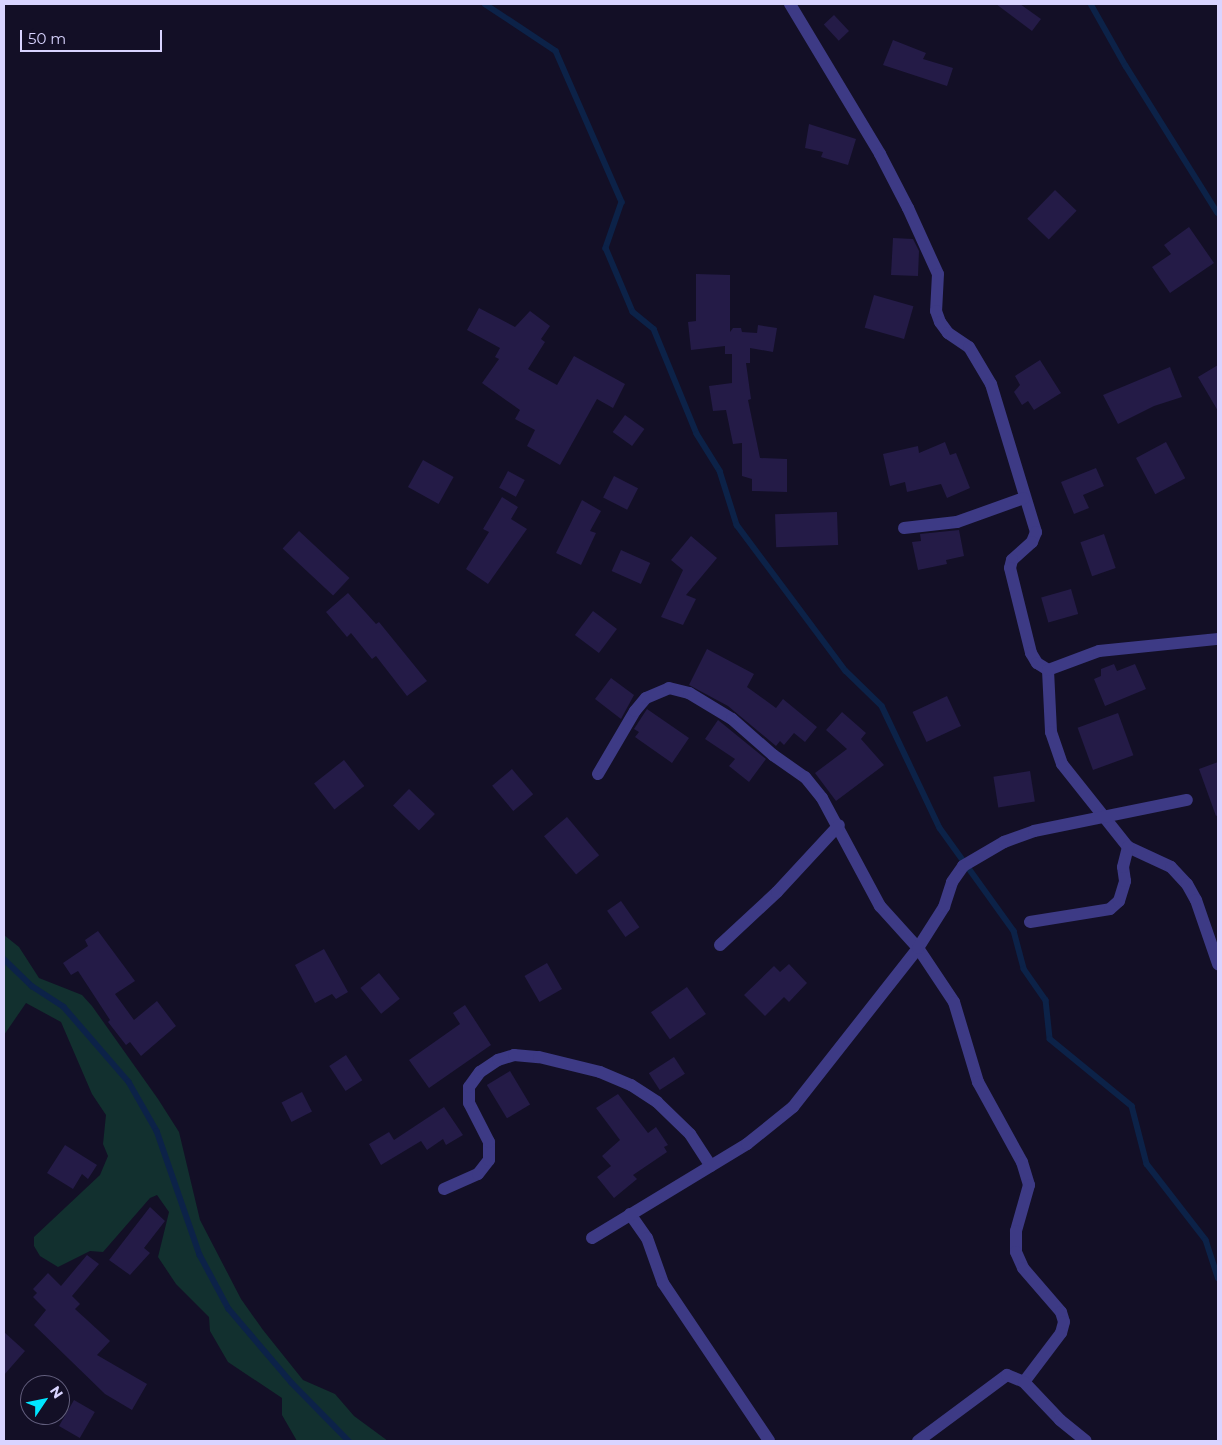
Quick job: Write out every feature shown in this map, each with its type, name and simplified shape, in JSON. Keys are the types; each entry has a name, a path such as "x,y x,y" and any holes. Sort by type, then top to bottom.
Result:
{"street":[{"path":"790,4 880,154 908,208 938,274 938,317 948,333 969,347 991,384 1019,467 1024,498 1036,532 1032,542 1012,560 1010,568 1031,653 1037,663 1048,670"},
{"path":"904,528 957,522 1024,498"},
{"path":"1048,670 1099,651 1218,639"},
{"path":"1048,670 1051,732 1062,764 1128,847 1171,867 1187,884 1196,900 1218,964"},
{"path":"598,774 635,711 646,698 669,688 689,693 718,710 754,736 773,755 805,777 838,824 858,869 880,906 918,948 954,1002 978,1082 1022,1162 1029,1185 1016,1231 1016,1252 1023,1268 1061,1312 1064,1322 1061,1333 1024,1382"},
{"path":"592,1238 747,1144 793,1106 918,948 944,907 952,882 963,866 1004,842 1034,831 1187,800"},
{"path":"720,945 777,892 838,824"},
{"path":"1030,922 1110,909 1119,901 1125,881 1123,867 1128,847"},
{"path":"444,1188 478,1174 489,1160 489,1142 469,1103 469,1087 480,1072 498,1060 514,1055 539,1057 593,1070 631,1085 658,1102 690,1134 711,1166"},
{"path":"630,1214 647,1238 663,1283 769,1441"},
{"path":"918,1441 1007,1375 1024,1382 1060,1420 1086,1441"}],"green space":[{"path":"4,935 19,947 39,978 82,995 92,1006 158,1099 179,1132 200,1220 241,1299 263,1330 303,1380 335,1394 354,1416 388,1441 297,1441 282,1415 282,1398 228,1362 210,1331 209,1317 176,1284 158,1257 169,1212 157,1195 150,1198 103,1252 90,1251 58,1267 40,1256 34,1246 34,1237 100,1175 108,1156 103,1144 106,1115 92,1094 61,1022 26,1003 4,1035"}],"building":[{"path":"996,4 1020,4 1041,19 1032,31"},
{"path":"834,15 849,31 839,41 824,25"},
{"path":"893,40 926,53 923,59 953,68 947,86 883,65"},
{"path":"809,124 856,139 848,165 821,157 823,152 805,148"},
{"path":"1055,190 1077,211 1049,240 1027,219"},
{"path":"1189,227 1214,263 1170,293 1152,267 1171,254 1164,245"},
{"path":"893,238 913,239 919,251 918,276 891,275"},
{"path":"696,274 730,275 730,332 733,328 741,328 742,332 757,333 758,325 777,328 773,352 750,348 750,363 746,363 751,399 748,400 760,458 787,459 787,492 752,491 752,479 742,476 742,443 733,444 726,410 713,411 709,386 732,383 732,354 725,354 725,346 691,350 688,322 696,321"},
{"path":"874,295 913,306 904,339 865,328"},
{"path":"479,308 515,327 530,311 550,326 541,339 545,342 528,369 557,385 574,356 625,384 613,408 597,399 560,465 527,446 535,430 515,419 520,410 482,383 499,359 495,357 500,348 467,330"},
{"path":"1040,360 1061,393 1034,410 1028,401 1022,405 1014,392 1020,385 1015,376"},
{"path":"1218,365 1218,411 1198,377"},
{"path":"1170,367 1182,397 1154,406 1118,424 1103,395"},
{"path":"625,415 644,429 632,446 613,432"},
{"path":"945,442 950,455 956,453 970,488 947,498 941,484 907,492 905,482 890,486 883,454 918,446 919,453"},
{"path":"1166,442 1185,478 1155,494 1136,458"},
{"path":"423,460 454,477 439,504 408,487"},
{"path":"1096,468 1104,486 1083,495 1089,508 1074,514 1061,482"},
{"path":"508,471 525,480 516,497 499,488"},
{"path":"614,476 638,488 627,510 603,497"},
{"path":"502,497 518,507 511,519 527,529 488,584 466,569 489,532 483,529"},
{"path":"582,500 601,511 590,531 596,533 581,565 556,553"},
{"path":"837,512 838,545 776,547 775,514"},
{"path":"959,530 964,556 946,560 947,564 918,570 912,542 921,541 920,534"},
{"path":"299,531 349,578 333,596 283,549"},
{"path":"1104,534 1116,568 1092,576 1080,542"},
{"path":"691,536 717,558 686,595 696,599 683,625 661,617 683,570 671,560"},
{"path":"621,550 650,563 641,584 612,571"},
{"path":"1071,589 1078,614 1048,623 1041,598"},
{"path":"348,593 376,624 379,622 427,681 407,696 376,656 372,659 351,633 347,637 326,612"},
{"path":"593,611 617,629 599,653 575,635"},
{"path":"707,649 754,674 747,687 776,708 783,699 817,727 805,742 794,733 784,745 780,741 776,746 728,706 689,685"},
{"path":"1114,664 1117,671 1135,664 1146,689 1105,706 1094,679 1101,676 1101,669"},
{"path":"611,678 634,695 621,719 595,699"},
{"path":"947,696 961,726 927,742 913,712"},
{"path":"647,709 689,738 672,763 635,737 639,732 634,729"},
{"path":"842,712 866,733 861,739 884,765 836,801 815,773 847,749 826,730"},
{"path":"1118,713 1133,755 1093,770 1078,728"},
{"path":"718,720 766,759 749,782 729,766 735,759 705,739"},
{"path":"344,760 364,786 334,809 314,783"},
{"path":"1218,762 1218,815 1216,816 1199,769"},
{"path":"512,769 533,794 513,811 492,786"},
{"path":"1030,771 1035,802 998,807 993,777"},
{"path":"409,789 435,814 419,831 393,806"},
{"path":"567,817 599,855 576,875 544,836"},
{"path":"621,901 639,927 625,937 607,911"},
{"path":"98,931 135,981 115,994 134,1020 157,1001 176,1026 141,1056 130,1042 126,1045 108,1022 110,1020 78,971 71,975 63,963 88,946 85,940"},
{"path":"324,949 348,992 336,999 332,994 315,1003 295,965"},
{"path":"547,963 562,989 539,1002 524,976"},
{"path":"789,964 807,983 789,1002 784,997 765,1016 744,995 774,966 780,972"},
{"path":"379,973 400,999 381,1014 360,988"},
{"path":"687,987 706,1014 670,1039 651,1012"},
{"path":"465,1005 491,1045 429,1088 409,1060 460,1024 453,1013"},
{"path":"346,1055 362,1080 346,1091 329,1066"},
{"path":"674,1057 685,1074 660,1090 649,1073"},
{"path":"510,1071 530,1104 507,1118 487,1085"},
{"path":"302,1092 312,1112 291,1122 282,1102"},
{"path":"618,1094 648,1133 656,1127 668,1145 664,1147 667,1152 633,1175 637,1179 614,1198 597,1177 611,1166 602,1156 620,1140 596,1108"},
{"path":"444,1107 463,1135 446,1145 443,1139 427,1150 421,1141 381,1165 369,1144 389,1132 394,1140"},
{"path":"65,1145 97,1165 88,1179 82,1174 73,1189 47,1173"},
{"path":"150,1207 165,1221 144,1248 150,1253 130,1275 109,1260"},
{"path":"87,1255 99,1264 72,1296 80,1304 75,1309 110,1341 97,1355 147,1384 132,1410 105,1394 34,1325 46,1310 33,1297 37,1293 33,1289 48,1273 61,1286"},
{"path":"4,1332 25,1351 4,1375"},
{"path":"74,1400 95,1412 80,1438 59,1426 70,1425 70,1407"}],"waterway":[{"path":"485,4 556,51 622,202 606,248 633,312 654,329 697,434 720,471 737,525 846,671 882,706 940,828 1014,931 1024,969 1046,1000 1050,1039 1132,1106 1147,1164 1206,1240 1218,1278"},
{"path":"1091,4 1126,66 1218,213"},
{"path":"4,959 32,986 64,1007 129,1082 157,1131 200,1255 229,1309 292,1383 349,1441"}]}
